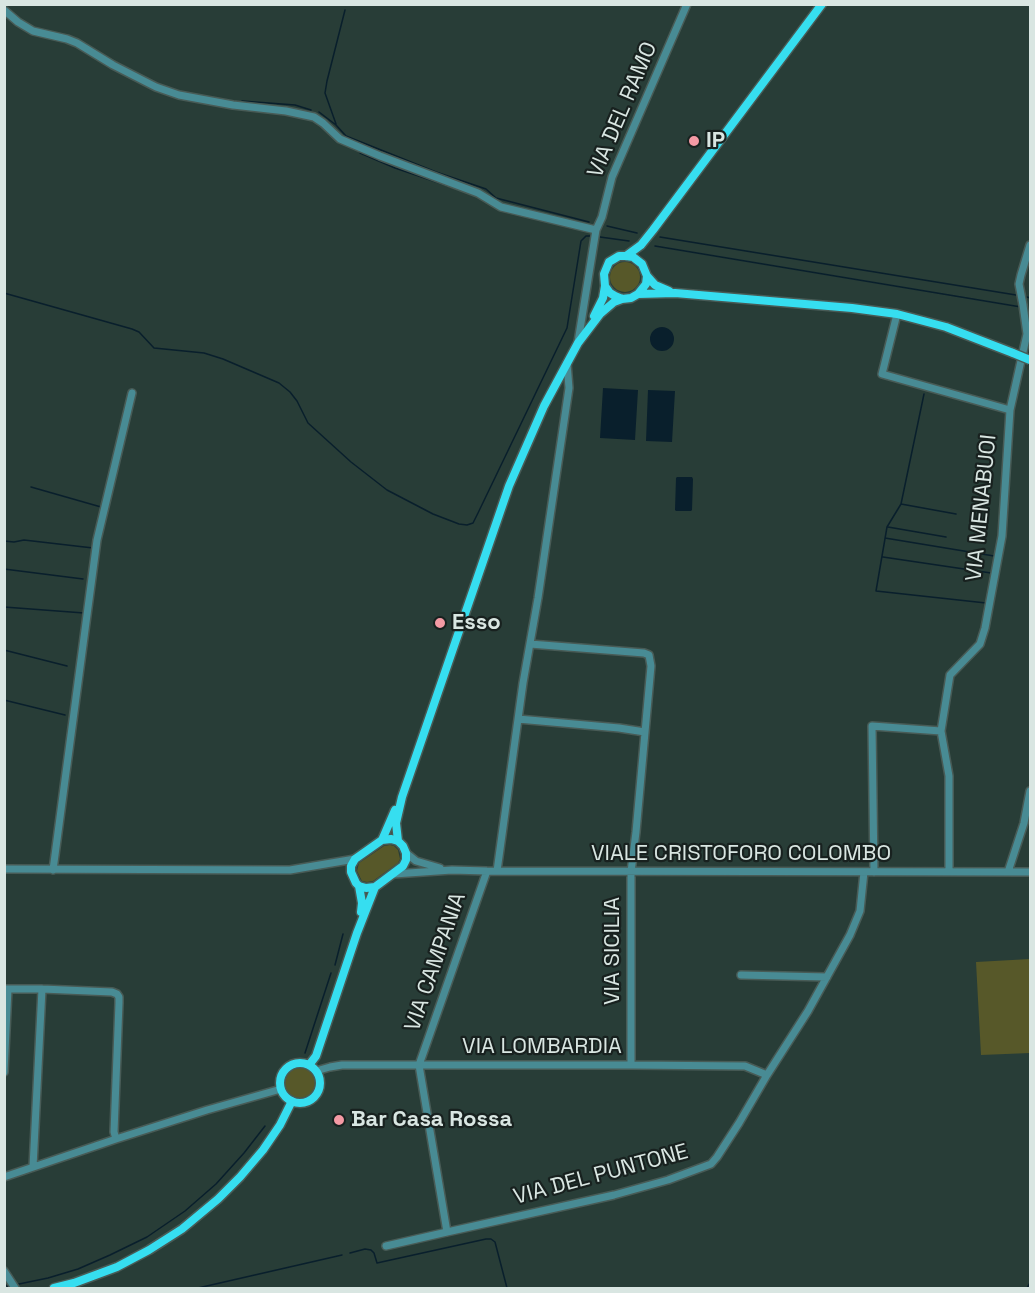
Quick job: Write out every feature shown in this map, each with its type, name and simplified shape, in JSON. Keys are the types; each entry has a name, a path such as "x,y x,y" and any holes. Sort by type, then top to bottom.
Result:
{"main road":[{"path":"357,933 362,903 359,886 351,872 351,866 355,859 381,840 402,796 509,486 567,362 603,298 604,274 607,266 615,258 626,255 641,245 822,4"},
{"path":"642,264 646,245 653,230"},
{"path":"626,255 642,264 647,276 655,285 675,293"},
{"path":"605,285 615,297 631,298 638,294 646,284 647,276"},
{"path":"638,294 675,293 897,314 946,327 1030,360"},
{"path":"588,328 608,307 622,299"},
{"path":"398,841 396,823 402,796"},
{"path":"359,886 375,887 403,867 406,853 403,846 391,839 381,840"},
{"path":"309,1065 318,1050 357,933 375,887"},
{"path":"299,1063 309,1065 316,1071 320,1085 313,1098 303,1102 292,1101 285,1096 281,1089 280,1078 285,1069 299,1063"},
{"path":"54,1288 117,1267 149,1250 182,1228 218,1199 240,1177 263,1150 280,1125 292,1101"}],"street":[{"name":"VIA DEL RAMO","path":"578,343 596,230 602,217 612,177 687,4"},
{"path":"4,10 33,31 77,43 156,87 179,95 215,102 314,117 340,139 478,193 501,207 596,230"},
{"name":"VIA MENABUOI","path":"949,872 950,776 942,731 950,675 980,644 985,628 1002,536 1010,410 1027,334 1019,284 1030,245"},
{"path":"897,314 882,374 1010,410"},
{"path":"497,872 569,388 567,362"},
{"path":"53,870 97,540 132,393"},
{"name":"VIA SICILIA","path":"530,644 649,655 651,666 631,872 631,1065"},
{"path":"518,720 645,732"},
{"path":"874,872 872,726 942,731"},
{"path":"1008,872 1024,823 1030,791"},
{"name":"VIALE CRISTOFORO COLOMBO","path":"406,853 416,861 452,870"},
{"path":"4,869 290,870 355,859"},
{"name":"VIALE CRISTOFORO COLOMBO","path":"394,874 452,870 487,872 1030,872"},
{"name":"VIA CAMPANIA","path":"419,1065 487,872"},
{"name":"VIA DEL PUNTONE","path":"386,1246 614,1195 668,1180 711,1164 740,1123 766,1075 808,1011 850,935 860,911 864,872"},
{"path":"741,975 827,977"},
{"path":"4,1072 6,989 117,994 119,997 114,1132 116,1139"},
{"path":"33,1167 42,989"},
{"name":"VIA LOMBARDIA","path":"316,1071 342,1065 746,1066 766,1075"},
{"path":"419,1065 447,1232"},
{"path":"4,1177 207,1110 281,1089"},
{"path":"4,1271 15,1288"}],"shaded area":[{"path":"625,262 636,266 640,277 636,288 625,292 614,288 610,277 614,266"},
{"path":"390,845 398,850 400,859 398,863 373,881 362,881 357,871 359,863 384,846"},
{"path":"1030,959 1030,1053 981,1055 976,962"},
{"path":"300,1068 311,1072 315,1083 311,1094 300,1098 289,1094 285,1083 289,1072"}],"water":[{"path":"662,327 671,330 674,339 671,348 662,351 653,348 650,339 653,330"},
{"path":"603,388 638,390 635,440 600,438"},
{"path":"648,390 675,391 672,442 646,441"},
{"path":"677,477 692,477 693,479 691,511 675,510"}],"waterway":[{"path":"336,124 325,93 345,10"},
{"path":"242,101 295,105 311,110"},
{"path":"319,112 346,136 436,172 486,189 496,198 589,222"},
{"path":"360,153 395,168 457,189"},
{"path":"607,226 637,233"},
{"path":"4,293 132,329 139,332 154,348 204,353 279,383 297,401 308,423 351,462 387,490 433,514 467,525 473,523 567,328 581,241 586,236 590,236"},
{"path":"600,237 629,241"},
{"path":"660,237 1016,295"},
{"path":"655,246 1021,307"},
{"path":"924,394 901,504 887,527 876,591 986,603"},
{"path":"31,487 101,507"},
{"path":"901,504 956,514"},
{"path":"888,527 946,537"},
{"path":"885,538 994,556"},
{"path":"4,541 24,540 93,548"},
{"path":"883,557 991,573"},
{"path":"4,569 83,579"},
{"path":"4,607 84,613"},
{"path":"4,650 67,666"},
{"path":"4,700 65,715"},
{"path":"335,965 343,934"},
{"path":"305,1053 331,973"},
{"path":"19,1284 78,1269 147,1237 185,1211 216,1184 265,1126"},
{"path":"350,1253 365,1249 371,1250 377,1263 491,1239 495,1242 507,1288"},
{"path":"198,1288 342,1255"},
{"path":"1027,1288 1030,1283"},
{"path":"4,1286 9,1286"}],"place":[{"name":"IP","path":"694,141"},
{"name":"Esso","path":"440,623"},
{"name":"Bar Casa Rossa","path":"339,1120"}]}
